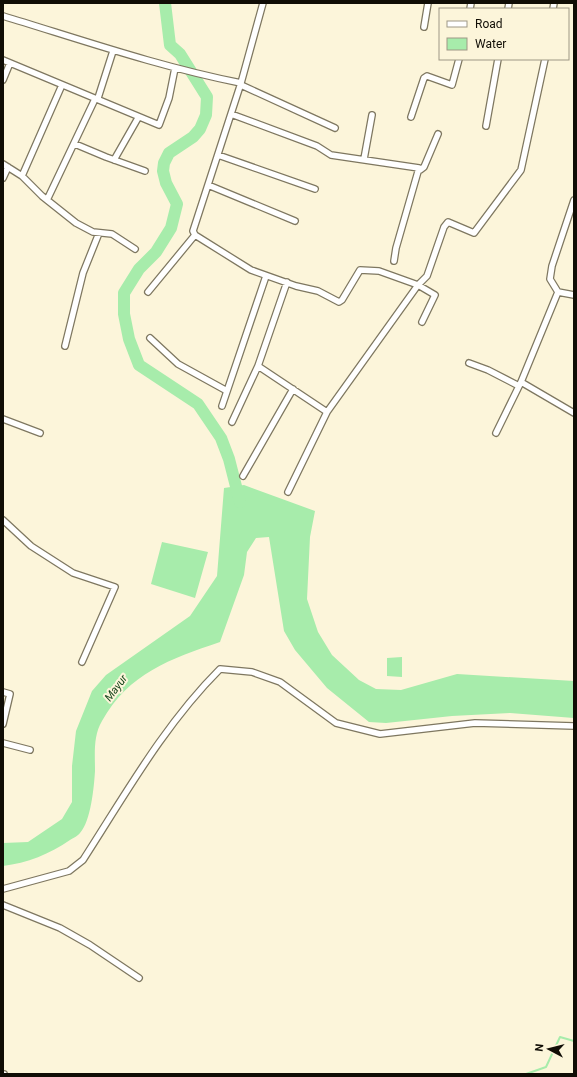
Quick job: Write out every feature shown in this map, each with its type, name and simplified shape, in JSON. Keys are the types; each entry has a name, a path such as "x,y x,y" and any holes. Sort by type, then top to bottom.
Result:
{"street":[{"path":"263,3 241,84 193,231 195,235 251,270 266,276 318,291 339,302 342,300 360,270 379,271 418,286 435,294 422,322"},
{"path":"424,27 428,3"},
{"path":"3,16 113,51 204,76 241,84 335,128"},
{"path":"47,200 75,144 95,99 98,98 113,51"},
{"path":"3,60 138,118 159,125 169,98 175,68"},
{"path":"411,117 424,78 427,76 452,85 459,60"},
{"path":"486,126 498,60"},
{"path":"288,492 327,412 418,286 427,276 444,227 448,222 474,233 521,170 545,60"},
{"path":"3,80 10,63"},
{"path":"22,176 62,85"},
{"path":"231,114 317,146 331,155 419,168 420,170"},
{"path":"364,159 372,115"},
{"path":"114,160 138,118"},
{"path":"394,261 396,248 420,170 424,167 438,134"},
{"path":"75,144 145,171"},
{"path":"218,155 315,189"},
{"path":"3,178 6,166 22,176 47,200 76,223 93,232 112,234 135,249"},
{"path":"208,184 295,221"},
{"path":"574,200 552,266 550,279 558,292 574,295"},
{"path":"65,346 83,273 99,233"},
{"path":"148,292 195,235"},
{"path":"222,406 266,276"},
{"path":"232,422 258,366 287,282"},
{"path":"496,433 520,384 558,292"},
{"path":"150,338 178,364 227,391"},
{"path":"469,363 520,384 574,413"},
{"path":"258,366 327,412"},
{"path":"243,476 293,389"},
{"path":"3,419 40,433"},
{"path":"3,520 31,546 73,573 115,587 82,662"},
{"path":"3,889 69,871 83,860 171,725 195,695 220,669 252,672 280,682 336,723 380,734 475,723 574,726"},
{"path":"3,692 10,694 3,724"},
{"path":"3,743 30,750"},
{"path":"3,905 66,932 90,945 139,978"}],"water":[{"name":"Mayur","path":"244,485 315,511 310,537 307,599 318,632 332,655 359,680 376,689 401,690 457,674 574,681 574,718 510,713 452,716 386,723 369,722 327,688 295,650 284,631 269,537 256,538 247,552 244,575 220,642 168,662 138,679 113,705 102,721 97,733 94,786 91,804 84,828 77,836 46,854 21,863 3,866 3,843 28,842 62,819 72,802 72,766 76,731 92,691 106,675 190,616 217,576 224,488"},
{"path":"162,542 208,552 195,598 151,584"},
{"path":"402,657 402,677 387,676 387,658"}],"waterway":[{"path":"165,3 170,45 180,54 207,97 206,115 200,129 193,137 169,153 164,163 163,171 166,183 177,204 171,228 156,252 139,269 124,293 124,314 129,339 139,365 198,404 221,438 229,459 240,502"},
{"path":"526,1074 546,1067 560,1037 574,1041"}]}
